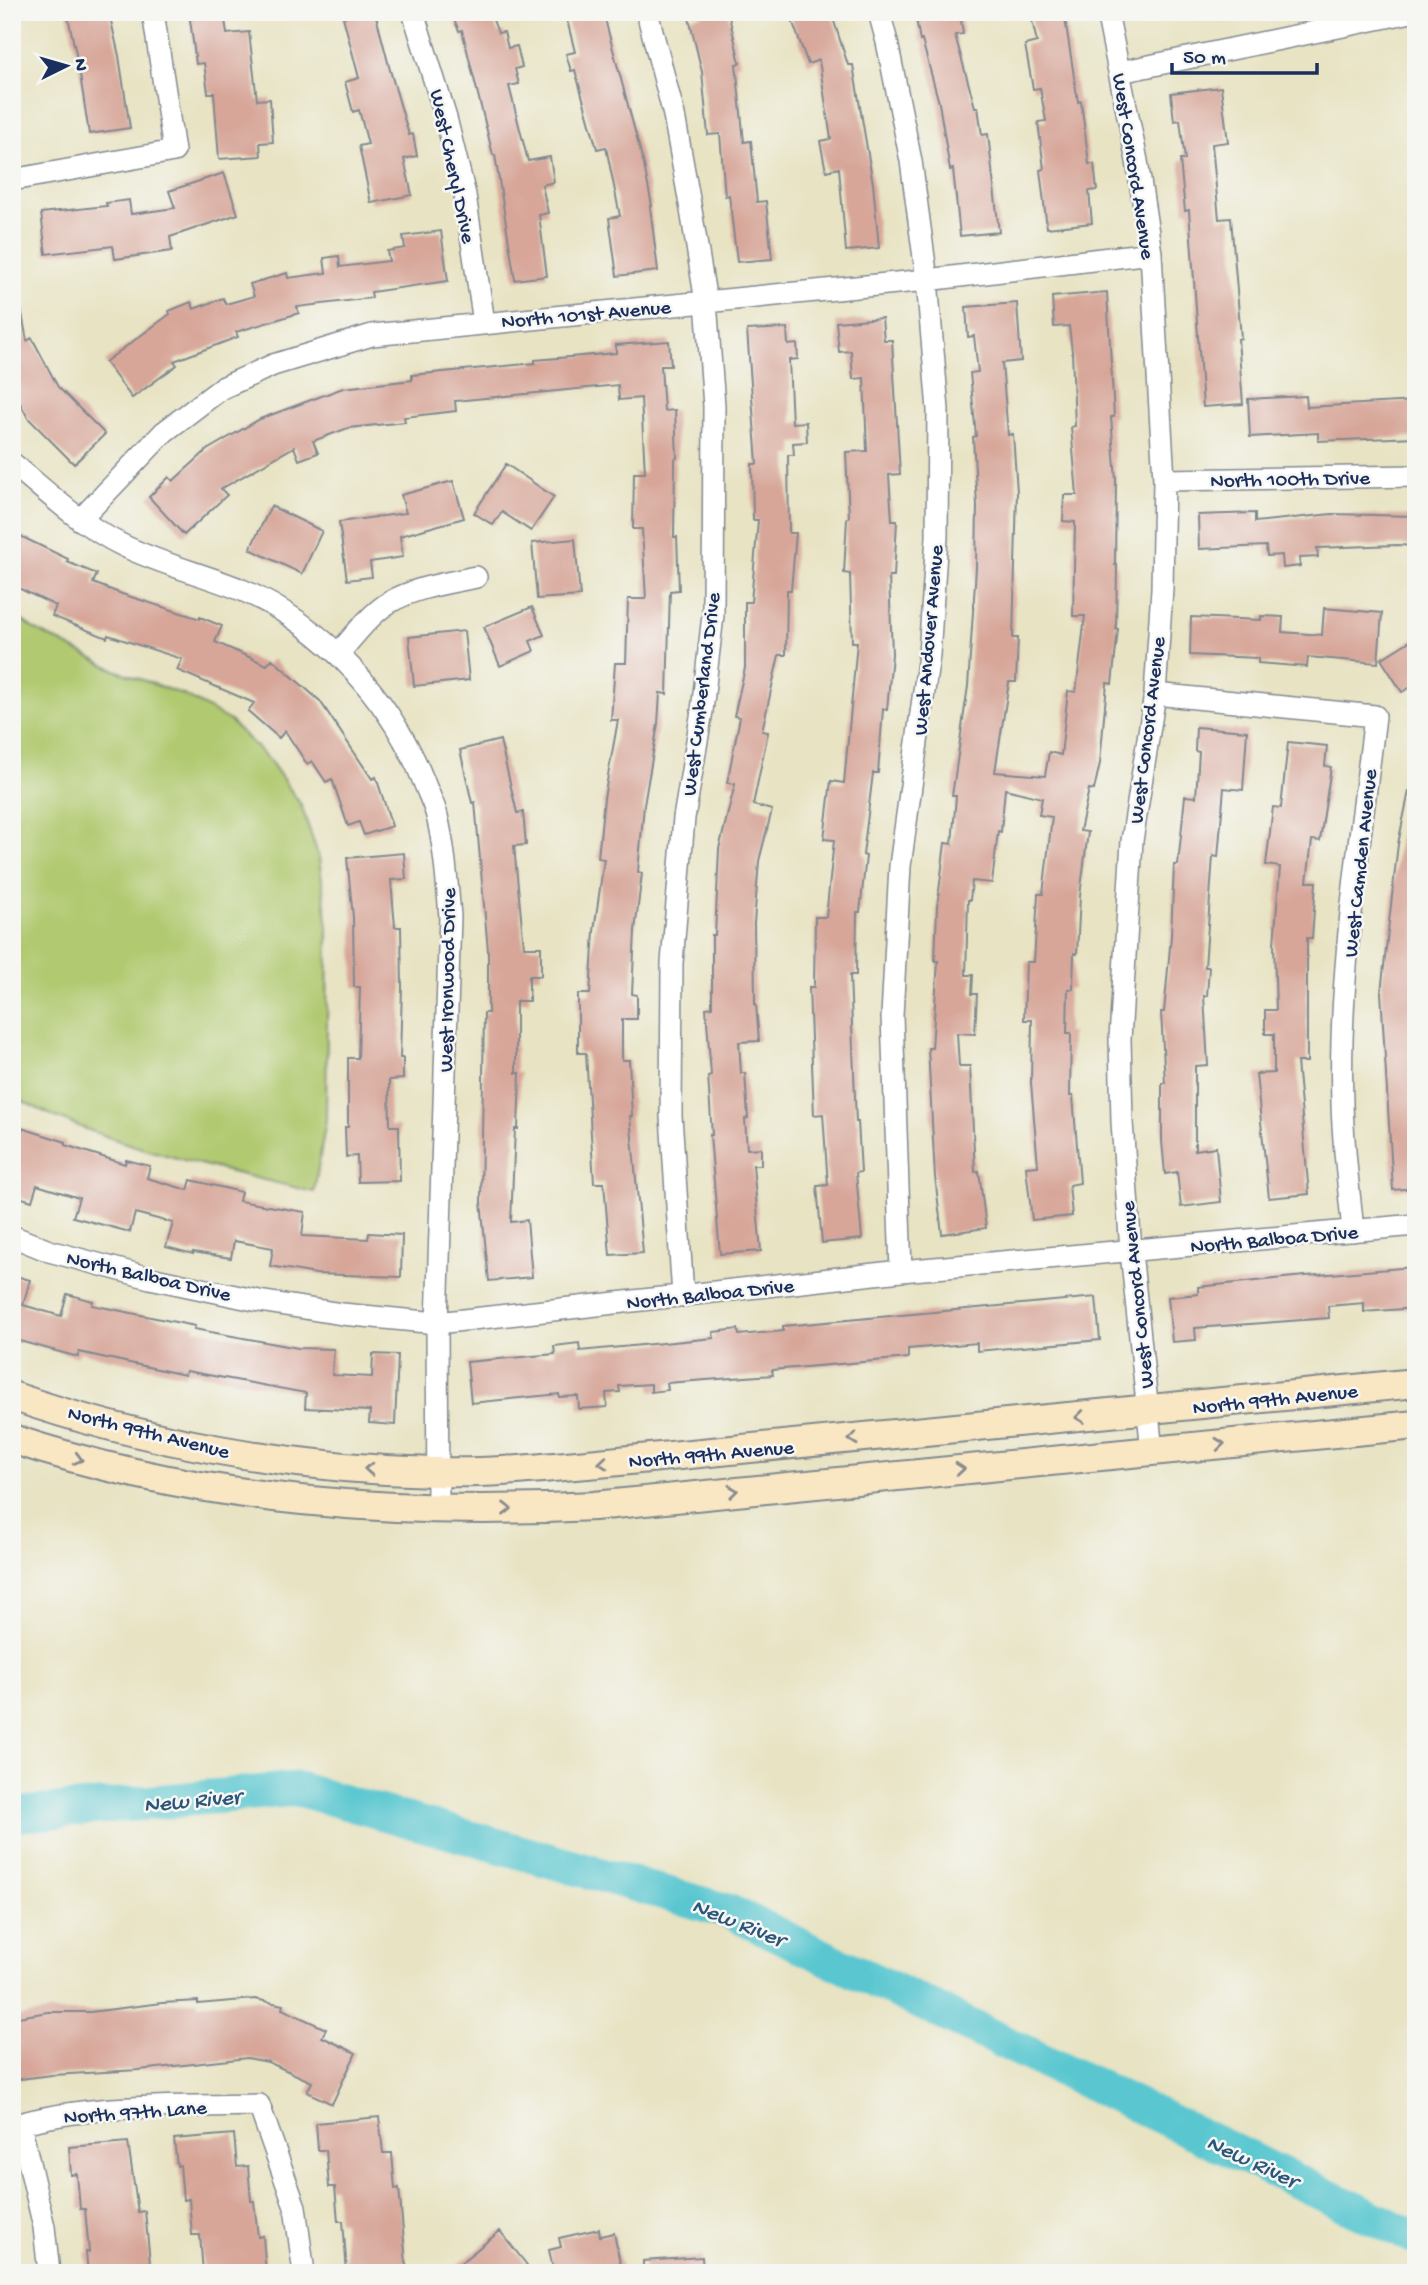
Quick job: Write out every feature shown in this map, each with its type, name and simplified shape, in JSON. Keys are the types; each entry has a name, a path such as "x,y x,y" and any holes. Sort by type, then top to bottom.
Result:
{"main road":[{"name":"North 99th Avenue","path":"12,1396 138,1432 244,1454 304,1464 437,1472 510,1470 609,1462 1416,1383"},
{"name":"North 99th Avenue","path":"12,1439 75,1459 183,1485 309,1501 438,1509 513,1510 594,1506 1416,1424"}],"street":[{"path":"12,180 174,151 153,12"},
{"name":"West Cheryl Drive","path":"413,12 446,118 465,195 484,323"},
{"name":"West Cumberland Drive","path":"647,12 674,115 706,302 714,406 713,615 702,711 684,818 672,963 671,1116 683,1296"},
{"name":"West Andover Avenue","path":"879,12 911,161 927,280 937,411 937,537 929,655 900,866 892,1016 901,1271"},
{"name":"West Concord Avenue","path":"1107,12 1137,161 1151,253 1164,480 1162,589 1155,694 1132,841 1120,1039 1122,1122 1131,1252 1152,1451"},
{"path":"1120,72 1411,12"},
{"name":"North 101st Avenue","path":"80,520 164,432 222,388 273,365 372,335 927,280 1151,253"},
{"name":"West Ironwood Drive","path":"12,463 80,520 123,545 243,591 292,617 339,653 391,716 414,757 436,814 445,859 450,916 437,1323 438,1509"},
{"name":"North 100th Drive","path":"1164,480 1416,476"},
{"path":"339,653 365,623 390,602 433,586 476,577"},
{"name":"West Camden Avenue","path":"1155,694 1376,716 1350,927 1343,1018 1342,1104 1353,1231"},
{"name":"North Balboa Drive","path":"12,1236 49,1251 150,1278 259,1301 342,1314 437,1323 901,1271 1416,1225"},
{"name":"North 97th Lane","path":"16,2125 107,2108 259,2105 295,2207 304,2273"},
{"path":"16,2125 44,2227 49,2273"}],"green space":[{"path":"12,613 34,629 115,670 184,695 230,721 270,761 301,805 319,858 328,928 326,1120 314,1192 198,1164 122,1142 85,1129 12,1096"}],"building":[{"path":"67,12 109,12 130,128 89,134"},
{"path":"189,12 224,12 227,34 249,32 257,100 270,99 273,142 260,143 261,156 219,159 214,93 208,93 204,63 196,64"},
{"path":"360,12 375,12 409,135 413,134 417,156 404,159 412,195 371,203 359,146 368,144 359,110 353,112 345,82 359,78 343,17"},
{"path":"451,12 490,12 498,33 504,32 508,48 517,46 522,67 515,69 519,84 509,86 528,161 550,157 554,182 542,185 548,213 539,215 547,276 515,280 495,155 462,30 459,31"},
{"path":"565,12 603,12 644,165 652,206 658,271 617,276 609,218 620,216 606,147 597,149 575,70 571,71 566,54 575,52"},
{"path":"711,12 728,12 740,63 736,64 744,142 751,141 757,202 766,201 772,259 737,262 729,195 725,196 720,134 708,135 702,72 689,18"},
{"path":"789,12 831,12 848,65 853,65 873,184 879,248 846,251 839,168 826,171 820,141 831,139 819,60 808,64"},
{"path":"915,12 960,12 963,34 955,35 975,107 978,107 982,135 988,134 999,232 960,236 953,169 950,170 939,103 922,40 920,41"},
{"path":"1030,12 1064,12 1078,102 1081,101 1089,164 1094,164 1097,190 1089,191 1092,223 1047,228 1038,122 1046,121 1040,88 1033,89 1025,45 1037,42"},
{"path":"1221,87 1228,142 1212,144 1219,219 1231,218 1241,338 1238,339 1243,404 1203,407 1189,210 1185,211 1180,160 1185,160 1180,120 1174,121 1171,93"},
{"path":"224,173 238,214 170,237 172,251 115,259 113,246 46,254 41,213 107,206 106,203 129,200 131,214 175,208 169,191"},
{"path":"441,231 448,281 371,292 372,298 297,307 299,313 236,332 238,337 174,361 177,365 132,398 105,362 170,314 169,311 191,302 194,309 223,298 226,304 254,296 250,284 287,273 288,278 326,273 324,258 339,256 340,267 389,261 387,251 405,248 403,236"},
{"path":"1107,292 1114,417 1111,417 1116,480 1115,565 1118,629 1112,684 1107,683 1100,763 1094,790 1089,789 1080,831 1088,832 1080,896 1077,954 1074,953 1073,989 1068,989 1067,1033 1071,1033 1070,1096 1073,1096 1080,1183 1069,1185 1072,1216 1032,1220 1026,1167 1038,1166 1031,1083 1032,1020 1024,1020 1026,962 1034,962 1038,894 1043,894 1052,817 1039,815 1042,798 1005,789 992,883 972,881 968,900 966,975 973,975 972,994 977,994 975,1034 957,1033 959,1066 970,1066 975,1172 979,1171 986,1228 942,1234 935,1177 928,1048 932,1048 938,961 935,961 937,907 945,843 952,844 956,796 952,796 968,686 976,568 977,505 973,437 976,436 970,373 978,372 974,336 968,337 966,307 1017,303 1021,361 1002,363 1008,435 1013,434 1017,492 1013,638 1018,638 1016,682 1009,682 995,772 1045,776 1049,752 1061,755 1068,691 1076,692 1085,616 1073,616 1075,522 1063,521 1064,495 1077,495 1071,427 1075,426 1072,352 1069,326 1054,327 1052,297"},
{"path":"20,303 27,341 32,338 58,387 105,434 74,464 28,418 12,388 12,304"},
{"path":"882,318 884,340 892,340 900,474 889,475 892,521 897,521 894,576 889,576 892,654 887,710 883,709 878,773 873,773 863,855 866,856 860,912 857,912 856,975 850,975 856,1122 861,1172 856,1173 862,1239 822,1243 817,1186 828,1185 823,1114 814,1115 809,987 814,987 815,917 826,917 834,840 824,839 831,781 844,783 857,642 852,642 850,574 844,573 849,518 846,452 867,451 864,378 853,379 851,351 839,352 836,322"},
{"path":"787,328 788,345 797,344 798,359 789,360 792,423 806,422 807,442 793,443 794,455 788,455 789,533 796,533 791,590 787,590 786,655 779,655 762,731 768,732 753,805 772,810 759,861 754,923 755,1004 759,1041 739,1042 741,1073 745,1073 747,1149 761,1148 761,1165 753,1165 761,1251 720,1254 710,1135 708,1076 711,1075 706,1008 712,1007 712,935 715,935 719,849 735,784 727,783 740,717 734,716 745,668 745,602 751,602 758,520 753,520 752,464 757,464 747,330"},
{"path":"669,341 671,366 661,366 664,411 675,410 677,458 674,537 677,537 679,590 670,591 667,694 660,693 658,724 644,805 638,872 642,873 635,931 632,994 637,995 637,1019 622,1019 622,1060 629,1060 630,1116 643,1253 610,1255 604,1183 594,1183 586,1053 578,1053 578,994 590,994 594,931 604,859 598,858 604,798 618,720 611,720 615,663 626,663 628,599 646,599 642,529 633,529 634,473 645,473 641,398 619,400 618,385 455,401 456,411 404,417 405,422 348,428 313,441 318,453 299,460 294,447 221,489 227,495 184,535 149,497 169,477 173,481 207,450 260,419 343,388 412,380 412,375 616,353 616,345"},
{"path":"1306,396 1307,407 1416,401 1416,437 1318,441 1318,433 1250,437 1248,399"},
{"path":"506,464 554,497 531,531 502,512 493,525 474,513"},
{"path":"453,481 464,518 400,536 403,557 370,562 372,577 347,580 339,522 406,513 401,495"},
{"path":"271,506 322,531 302,574 250,549"},
{"path":"1255,513 1255,522 1332,514 1416,516 1416,546 1317,548 1318,557 1299,558 1300,566 1283,568 1282,555 1267,556 1266,546 1199,549 1198,515"},
{"path":"12,532 68,559 67,562 97,574 93,583 222,626 215,642 267,665 272,659 320,701 372,779 376,777 392,826 364,835 359,822 348,826 332,779 326,782 312,761 307,764 285,731 279,738 248,711 254,703 177,670 182,659 108,635 107,638 52,616 56,606 12,585"},
{"path":"575,539 580,596 537,599 532,543"},
{"path":"532,607 544,635 530,641 534,651 500,666 484,627"},
{"path":"1324,608 1382,613 1378,663 1308,657 1307,667 1258,663 1258,658 1190,655 1191,617 1261,620 1261,616 1283,617 1282,632 1322,635"},
{"path":"464,631 469,680 414,686 409,637"},
{"path":"1416,637 1416,684 1402,692 1381,659"},
{"path":"1196,727 1247,731 1243,790 1224,788 1218,857 1213,856 1205,967 1209,967 1207,996 1204,996 1208,1065 1195,1066 1195,1150 1216,1147 1221,1202 1181,1207 1177,1172 1165,1174 1162,1083 1165,1083 1161,1012 1164,1012 1171,936 1174,865 1178,865 1185,796 1196,797 1199,752 1195,751"},
{"path":"500,740 517,813 523,812 526,845 514,846 524,947 541,947 541,976 529,976 529,1001 516,1001 516,1073 520,1073 511,1222 527,1220 532,1277 489,1281 481,1202 484,1013 488,1013 488,951 475,802 472,803 460,750"},
{"path":"1288,742 1327,746 1325,766 1331,767 1320,841 1312,840 1307,882 1316,882 1312,938 1307,938 1307,1062 1297,1062 1309,1194 1269,1198 1256,1074 1274,1073 1274,1034 1265,1034 1265,1010 1276,1010 1274,944 1280,867 1266,865 1273,807 1281,808"},
{"path":"1409,791 1416,792 1416,974 1413,995 1416,995 1416,1188 1393,1190 1381,992 1398,844"},
{"path":"404,853 406,879 391,880 395,927 401,927 400,1058 403,1058 403,1079 389,1080 390,1126 399,1126 400,1181 358,1182 357,1156 346,1157 348,1058 358,1058 360,987 354,987 353,917 347,858"},
{"path":"12,1125 125,1164 126,1160 150,1166 147,1178 188,1190 191,1180 241,1192 239,1201 305,1212 302,1236 368,1239 369,1233 402,1235 401,1277 316,1274 270,1266 273,1248 234,1241 231,1258 193,1254 166,1247 173,1223 135,1213 130,1232 73,1217 79,1198 37,1185 32,1201 12,1195"},
{"path":"1413,1267 1416,1308 1364,1312 1364,1303 1328,1306 1329,1318 1195,1328 1196,1340 1172,1342 1168,1297 1198,1294 1198,1287"},
{"path":"12,1275 30,1280 23,1305 61,1316 67,1294 93,1301 92,1305 195,1326 194,1329 298,1348 334,1349 332,1375 372,1377 373,1354 398,1355 395,1425 369,1423 370,1411 305,1408 306,1393 186,1371 185,1375 79,1352 78,1357 12,1339"},
{"path":"1096,1297 1100,1340 977,1351 977,1343 908,1349 908,1358 772,1370 773,1375 667,1383 668,1390 651,1392 651,1384 619,1386 620,1392 606,1393 607,1407 579,1409 578,1396 559,1397 559,1394 471,1403 467,1362 555,1354 554,1346 579,1343 580,1351 714,1338 713,1332 738,1329 739,1335 783,1331 783,1326"},
{"path":"255,1999 283,2005 282,2009 326,2029 322,2037 356,2053 332,2104 307,2092 312,2082 268,2062 247,2058 12,2080 12,2018 48,2012 90,2012 162,2003 198,2001 198,2004"},
{"path":"379,2117 383,2153 392,2153 395,2189 399,2188 407,2273 347,2273 343,2221 338,2221 335,2187 329,2187 326,2150 318,2150 316,2123"},
{"path":"234,2134 237,2167 248,2166 258,2237 263,2236 266,2273 203,2273 200,2235 192,2235 189,2199 183,2200 180,2165 177,2166 174,2139"},
{"path":"128,2142 138,2212 145,2211 151,2273 88,2273 85,2209 80,2209 77,2174 71,2175 69,2147"},
{"path":"599,2229 600,2236 614,2233 622,2273 554,2273 549,2250 561,2247 559,2238"},
{"path":"500,2231 527,2265 517,2273 448,2273"},
{"path":"702,2257 703,2273 643,2273 643,2261"}],"waterway":[{"name":"New River","path":"12,1815 298,1789 728,1911 1416,2238"}]}
